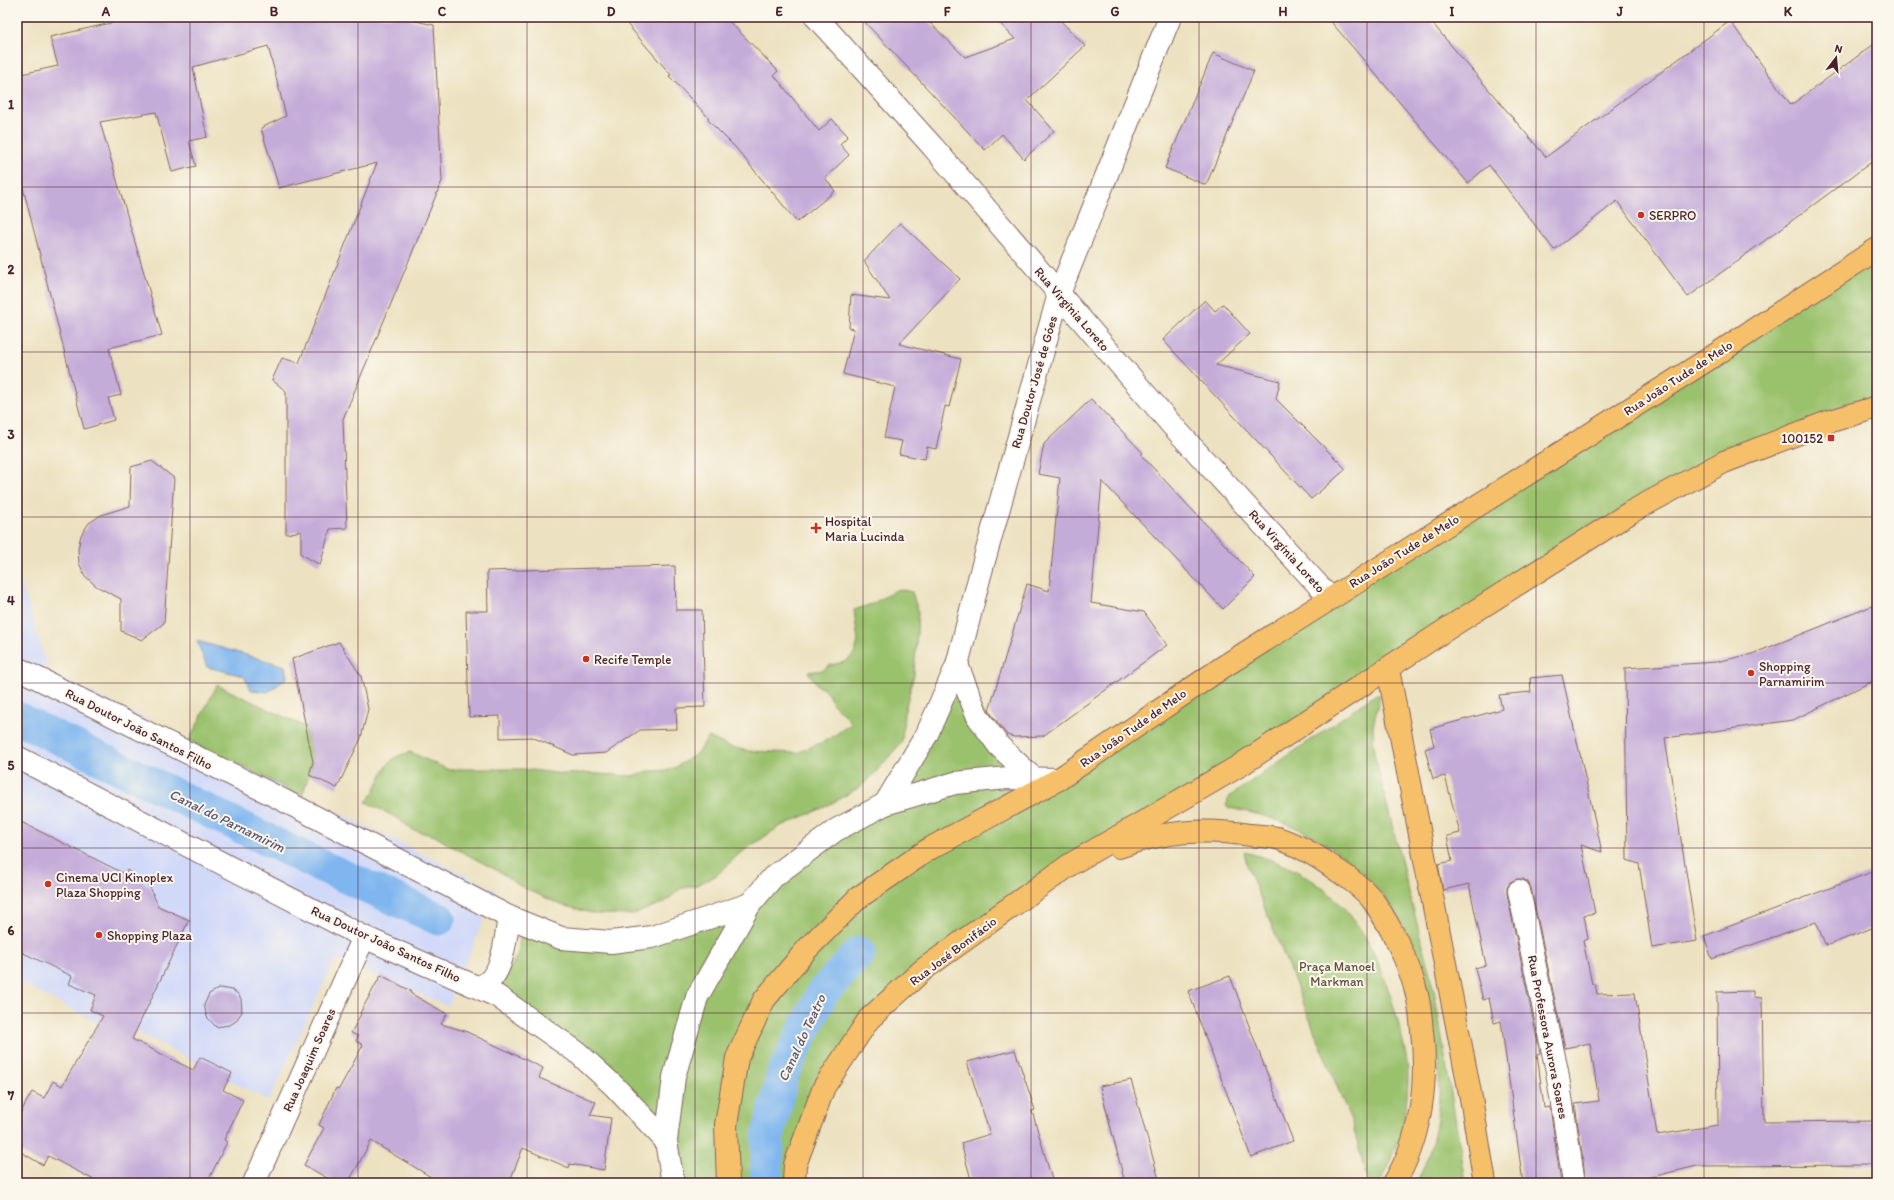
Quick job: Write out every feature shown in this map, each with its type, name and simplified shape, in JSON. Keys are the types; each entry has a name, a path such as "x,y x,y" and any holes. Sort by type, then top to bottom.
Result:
{"main road":[{"name":"Rua João Tude de Melo","path":"728,1183 726,1125 737,1058 764,1000 807,949 858,898 929,849 1059,779 1223,667 1715,355 1877,249"},
{"path":"1071,864 1239,766 1450,627 1638,508 1724,462 1828,422 1877,407"},
{"path":"1388,669 1471,1098 1485,1183"},
{"path":"1071,864 1144,838 1191,830 1237,833 1276,838 1315,855 1347,877 1374,901 1398,942 1417,995 1424,1049 1423,1093 1416,1133 1401,1172 1394,1183"},
{"name":"Rua José Bonifácio","path":"794,1183 795,1165 824,1087 869,1019 924,969 1071,864"}],"street":[{"name":"Rua Virgínia Loreto","path":"816,17 933,147 1171,424 1330,598"},
{"name":"Rua Doutor José de Góes","path":"885,804 927,734 957,665 986,552 1059,294 1170,17"},
{"path":"1050,325 1058,320 1067,318 1082,320"},
{"path":"957,665 978,717 999,746 1034,779"},
{"name":"Rua Doutor João Santos Filho","path":"17,668 273,795 509,917 562,938 610,942 652,937 750,904"},
{"name":"Rua Doutor João Santos Filho","path":"17,757 364,937 497,996 578,1053 614,1086 666,1142"},
{"path":"673,1183 666,1142 674,1077 697,997 750,904 773,877 836,830 885,804 955,783 1008,778 1059,779"},
{"name":"Rua Professora Aurora Soares","path":"1519,891 1557,1071 1574,1183"},
{"path":"479,987 484,985 496,972 503,954 509,917"},
{"name":"Rua Joaquim Soares","path":"254,1183 364,937"}],"shaded area":[{"path":"17,570 49,672 496,890 448,1006 335,959 269,1101 132,1029 127,1038 17,981"}],"green space":[{"path":"1877,249 1877,407 1724,462 924,969 824,1087 794,1183 673,1183 666,1141 498,994 518,953 522,923 611,942 750,904 885,804 957,665 969,695 1039,778 1059,779"},
{"path":"898,589 912,592 918,611 914,675 904,714 902,742 873,775 860,787 825,807 779,827 739,854 717,875 697,885 680,889 665,902 632,915 596,914 561,905 520,886 500,872 435,836 413,830 397,818 366,802 370,798 390,761 398,756 410,752 447,769 523,769 564,774 582,773 632,776 649,771 671,770 695,755 709,737 727,746 749,751 797,753 829,739 852,723 834,705 826,691 818,686 808,672 824,670 830,665 845,662 855,653 858,641 854,610 872,604"},
{"path":"217,685 306,727 313,762 302,796 189,741"},
{"path":"1378,693 1380,695 1373,727 1374,753 1434,991 1466,1183 1417,1183 1425,1164 1436,1126 1439,1070 1434,1030 1420,962 1411,939 1399,918 1385,898 1369,880 1352,863 1332,848 1290,825 1260,815 1229,808 1226,805 1230,796"},
{"name":"Praça Manoel Markman","path":"1244,852 1269,859 1292,869 1304,875 1324,889 1347,911 1358,925 1376,957 1383,974 1402,1038 1408,1070 1408,1090 1404,1118 1397,1145 1387,1171 1380,1183 1368,1183 1352,1123 1247,865"}],"water":[{"path":"197,641 285,666 287,678 268,692 251,690 244,676 207,667"}],"building":[{"path":"137,17 410,17 411,20 434,25 442,181 343,419 347,528 330,529 320,565 301,554 301,531 286,534 286,391 272,380 282,358 299,363 377,163 279,188 261,128 286,116 268,46 193,67 207,137 189,141 196,166 172,172 156,112 100,122 162,335 109,348 121,395 108,398 114,420 84,429 17,164 17,75 58,66 50,37"},
{"path":"621,17 725,17 778,71 774,75 819,131 832,119 848,136 840,144 849,155 825,178 835,191 797,222 735,147 708,120 709,118 669,76 671,75"},
{"path":"860,17 924,17 965,57 1015,39 994,17 1057,17 1085,46 1027,100 1054,131 1024,159 1002,134 985,150"},
{"path":"1327,17 1427,17 1546,157 1730,21 1791,105 1877,42 1877,158 1688,297 1617,201 1554,250 1489,165 1468,183"},
{"path":"1213,53 1254,71 1206,185 1165,168"},
{"path":"900,223 960,279 899,344 961,359 949,407 945,406 936,449 927,447 925,459 899,454 902,441 884,438 895,387 843,374 854,329 849,328 851,295 890,300 864,261"},
{"path":"1205,300 1215,311 1223,304 1250,334 1216,365 1280,381 1276,399 1346,469 1311,499 1163,340"},
{"path":"1091,399 1143,453 1141,455 1255,577 1223,609 1102,481 1091,603 1144,612 1167,645 1043,736 1014,737 1007,735 989,711 1027,584 1049,591 1060,478 1038,474 1044,444"},
{"path":"152,461 174,478 164,623 142,640 121,631 121,599 96,586 85,576 79,563 78,549 81,535 89,523 101,515 130,506 131,467"},
{"name":"Recife Temple","path":"675,566 676,610 702,610 705,707 676,708 677,729 640,730 606,753 573,755 532,737 500,738 500,716 469,717 466,611 488,611 487,571"},
{"name":"Shopping Parnamirim","path":"1877,604 1877,679 1793,720 1665,738 1697,941 1652,948 1639,864 1627,860 1625,668 1716,662 1752,654"},
{"path":"339,642 361,676 368,709 361,738 337,788 309,775 313,762 292,659"},
{"path":"1562,675 1602,852 1581,845 1595,913 1584,915 1588,939 1583,941 1592,984 1595,984 1597,994 1635,993 1657,1135 1718,1125 1717,992 1753,991 1753,997 1762,998 1764,1122 1877,1121 1877,1165 1697,1166 1626,1183 1586,1183 1575,1104 1599,1101 1590,1043 1565,1048 1531,888 1528,882 1523,879 1517,879 1510,882 1507,888 1507,894 1540,1053 1537,1054 1544,1108 1550,1107 1561,1183 1523,1183 1501,1021 1494,1023 1489,998 1483,1000 1475,968 1486,965 1469,884 1443,890 1438,864 1452,861 1447,836 1460,833 1445,776 1433,779 1425,749 1434,746 1430,729 1502,709 1499,695 1531,692 1530,678"},
{"path":"17,820 125,874 127,870 150,887 158,906 189,920 132,1039 193,1070 200,1057 232,1073 223,1090 243,1100 224,1140 227,1142 207,1183 100,1183 48,1156 43,1165 17,1150 17,1119 32,1092 44,1098 53,1081 62,1086 103,1016 90,1010 96,995 69,984 72,976 17,950"},
{"path":"1877,870 1877,926 1826,946 1816,922 1712,959 1704,936"},
{"path":"381,975 411,991 410,993 447,1014 441,1024 465,1031 543,1068 539,1078 596,1102 590,1115 611,1118 604,1170 570,1164 569,1168 523,1148 509,1183 441,1183 371,1141 348,1183 336,1183 304,1165 324,1128 319,1125 336,1088 339,1089 363,1045 356,1041 358,1036 351,1033"},
{"path":"1230,976 1293,1141 1251,1157 1188,991"},
{"path":"220,988 232,990 237,993 241,999 242,1012 235,1022 229,1025 216,1027 207,1017 204,1005 209,994"},
{"path":"1015,1050 1035,1110 1032,1111 1053,1183 972,1183 961,1143 990,1134 967,1062"},
{"path":"1131,1080 1160,1183 1125,1183 1100,1086"}],"waterway":[{"name":"Canal do Parnamirim","path":"17,718 317,864 439,919"},
{"name":"Canal do Teatro","path":"766,1183 768,1137 783,1073 823,992 859,953"}],"place":[{"name":"SERPRO","path":"1641,215"},
{"name":"100152","path":"1831,438"},
{"name":"Hospital Maria Lucinda","path":"816,528"},
{"name":"Recife Temple","path":"586,659"},
{"name":"Shopping Parnamirim","path":"1751,673"},
{"name":"Cinema UCI Kinoplex Plaza Shopping","path":"48,884"},
{"name":"Shopping Plaza","path":"99,935"}]}
